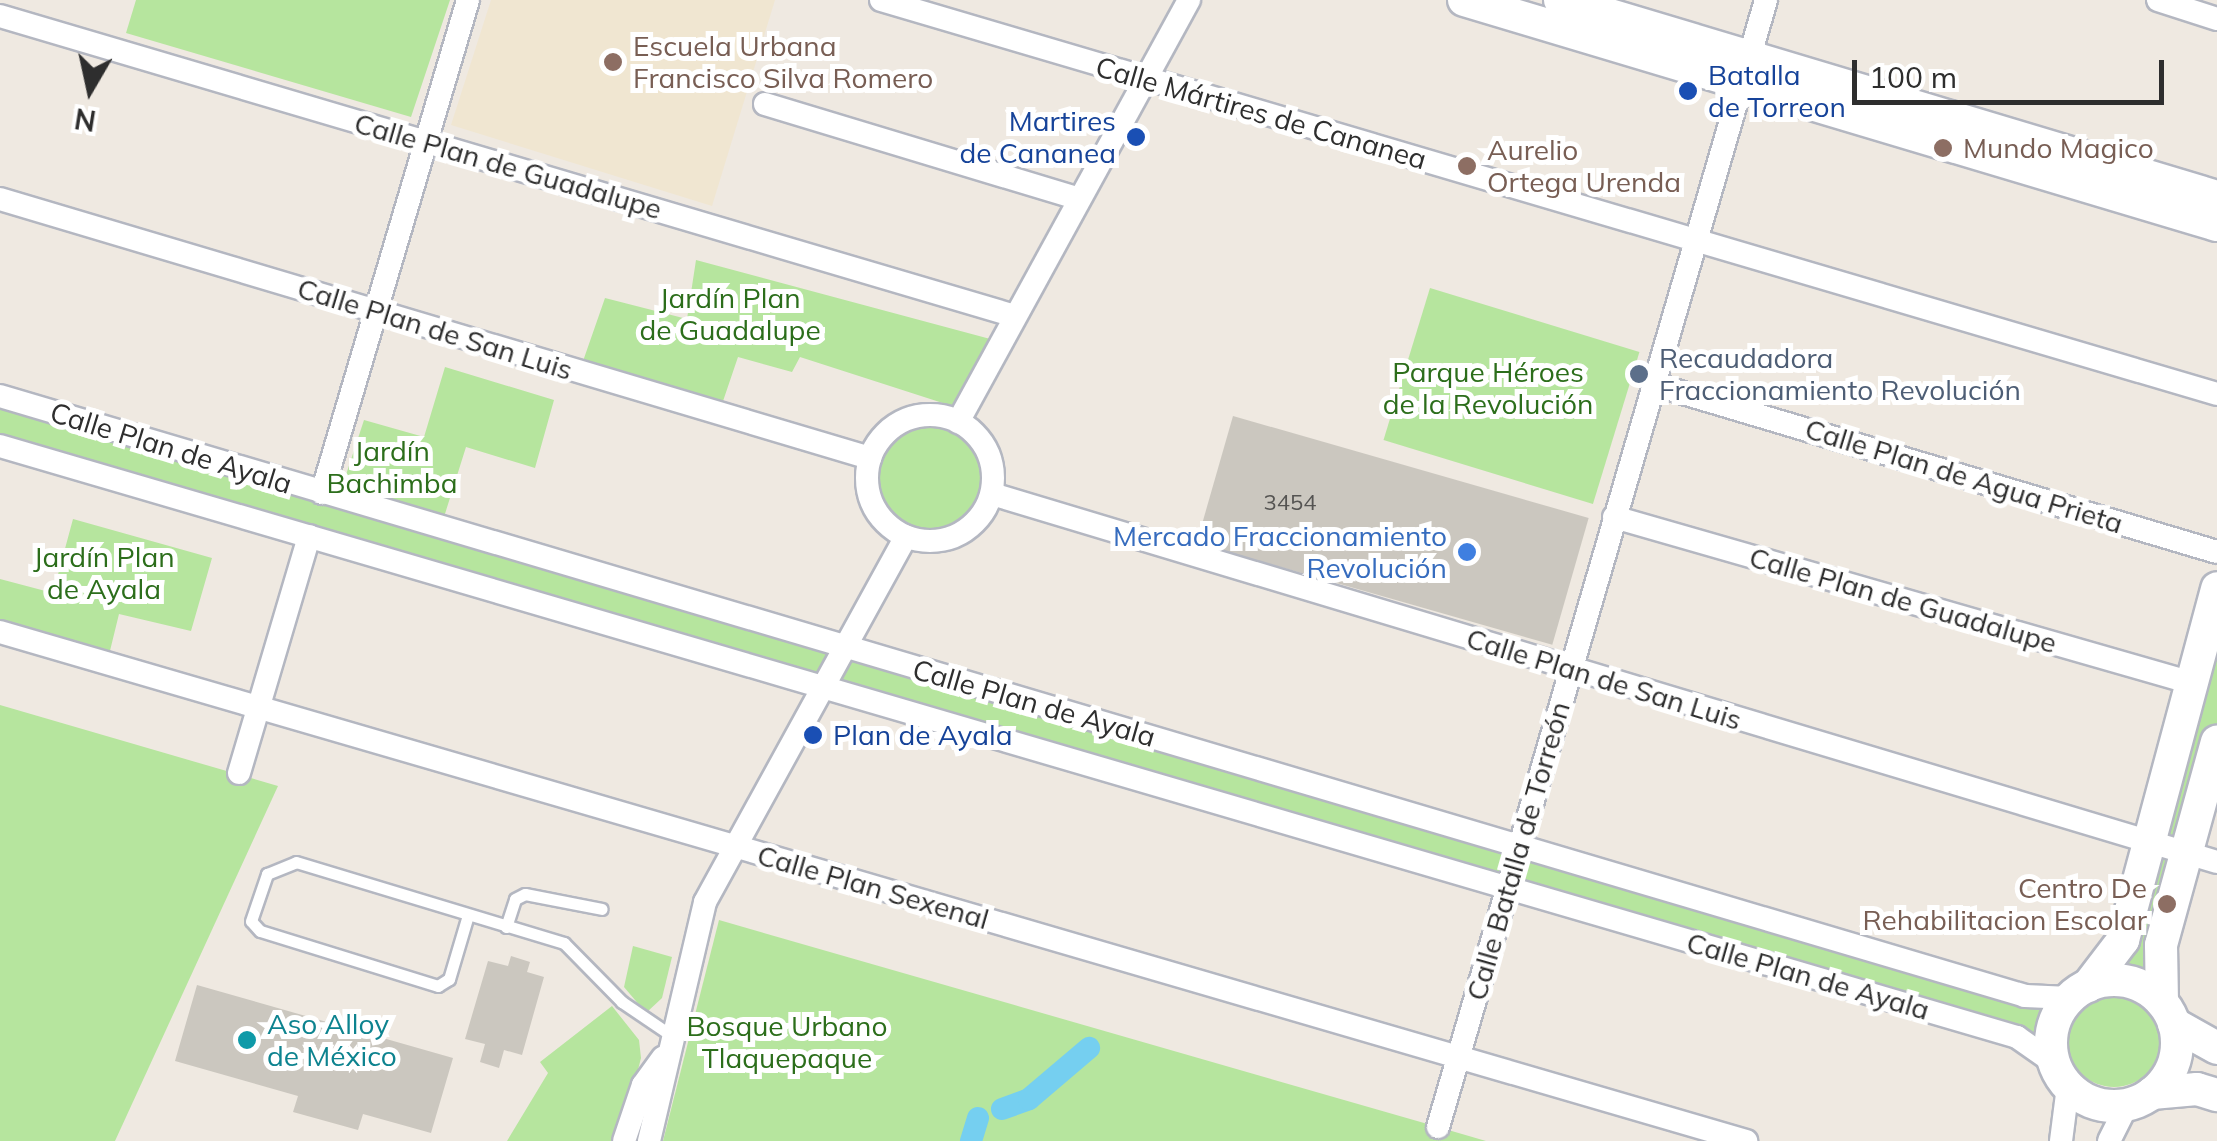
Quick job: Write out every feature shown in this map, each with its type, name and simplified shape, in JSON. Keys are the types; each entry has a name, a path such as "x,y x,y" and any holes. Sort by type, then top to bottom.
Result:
{"street":[{"path":"322,493 468,0"},
{"name":"Calle Mártires de Cananea","path":"880,0 2217,394"},
{"path":"958,422 1188,0"},
{"path":"1464,0 2217,198"},
{"path":"1560,0 1744,73 2217,225"},
{"name":"Calle Batalla de Torreón","path":"1438,1126 1766,0"},
{"path":"2158,0 2217,18"},
{"name":"Calle Plan de Guadalupe","path":"0,16 1016,316"},
{"path":"765,104 1080,200"},
{"name":"Calle Plan de San Luis","path":"0,199 870,458"},
{"name":"Calle Plan de Agua Prieta","path":"1653,384 2217,552"},
{"name":"Calle Plan de Ayala","path":"0,396 2024,996 2079,992"},
{"path":"941,416 958,422 988,452 992,494 980,518 959,535 933,542 906,537 872,504 870,458 906,420 941,416"},
{"name":"Calle Plan de Ayala","path":"0,446 2017,1037 2061,1075"},
{"name":"Calle Plan de San Luis","path":"992,494 2202,857"},
{"name":"Calle Plan de Guadalupe","path":"1614,517 2192,683"},
{"path":"239,773 309,536"},
{"path":"649,1141 700,913 906,537"},
{"path":"2061,1141 2061,1075 2053,1029 2123,940 2217,588"},
{"name":"Calle Plan Sexenal","path":"0,632 1746,1141"},
{"path":"2109,1141 2176,1056 2162,944 2202,857 2217,742"},
{"path":"2079,992 2128,982 2217,1048"},
{"path":"624,1141 643,1085 670,1043"},
{"path":"2061,1075 2106,1106 2198,1089 2217,1095"}],"lane":[{"path":"468,916 450,980 438,986 260,930 251,921 267,874 296,862 572,946 622,1002 670,1043"},
{"path":"506,926 515,899 525,894 602,909"}],"shaded area":[{"name":"Escuela Urbana Francisco Silva Romero","path":"491,0 775,0 712,206 451,125"}],"green space":[{"path":"136,0 450,0 411,117 126,33"},
{"name":"Jardín Plan de Guadalupe","path":"696,260 994,340 952,406 800,357 792,372 738,357 721,407 582,364 605,298 687,319"},
{"name":"Parque Héroes de la Revolución","path":"1430,288 1639,352 1593,504 1384,440"},
{"name":"Jardín Bachimba","path":"445,367 554,400 535,468 466,447 444,517 340,493 364,420 424,437"},
{"path":"0,397 839,652 825,687 0,446"},
{"path":"930,415 954,420 974,434 988,454 993,478 988,502 974,522 954,536 930,541 906,536 886,522 872,502 867,478 872,454 886,434 906,420"},
{"name":"Jardín Plan de Ayala","path":"73,519 212,558 191,631 119,614 107,663 0,632 0,579 53,593"},
{"path":"2217,601 2217,742 2157,972 2111,960"},
{"path":"847,647 1518,851 1507,887 831,688"},
{"path":"0,705 278,786 115,1141 0,1141"},
{"path":"1522,852 2064,1005 2053,1029 2052,1056 1512,883"},
{"name":"Bosque Urbano Tlaquepaque","path":"719,920 1438,1127 1486,1141 663,1141"},
{"path":"633,946 672,957 662,998 646,1013 624,987"},
{"path":"2114,991 2132,995 2148,1005 2158,1021 2162,1039 2158,1057 2148,1073 2132,1083 2114,1087 2096,1083 2080,1073 2070,1057 2066,1039 2070,1021 2080,1005 2096,995"},
{"path":"612,1006 639,1040 641,1058 620,1141 507,1141 548,1073 540,1062"}],"building":[{"path":"1233,416 1589,518 1552,645 1197,543"},
{"path":"511,956 530,962 527,972 544,977 522,1055 504,1050 499,1068 480,1062 485,1044 465,1039 488,961 508,966"},
{"path":"197,985 453,1058 431,1133 363,1114 358,1130 293,1112 298,1096 175,1061"}],"waterway":[{"path":"1002,1109 1029,1099 1089,1048"},
{"path":"971,1141 978,1118"}],"place":[{"name":"Escuela Urbana Francisco Silva Romero","path":"613,62"},
{"name":"Batalla de Torreon","path":"1688,91"},
{"name":"Martires de Cananea","path":"1136,137"},
{"name":"Mundo Magico","path":"1943,148"},
{"name":"Aurelio Ortega Urenda","path":"1467,166"},
{"name":"Recaudadora Fraccionamiento Revolución","path":"1639,374"},
{"name":"Mercado Fraccionamiento Revolución","path":"1467,552"},
{"name":"Plan de Ayala","path":"813,735"},
{"name":"Centro De Rehabilitacion Escolar","path":"2167,904"},
{"name":"Aso Alloy de México","path":"247,1040"}]}
